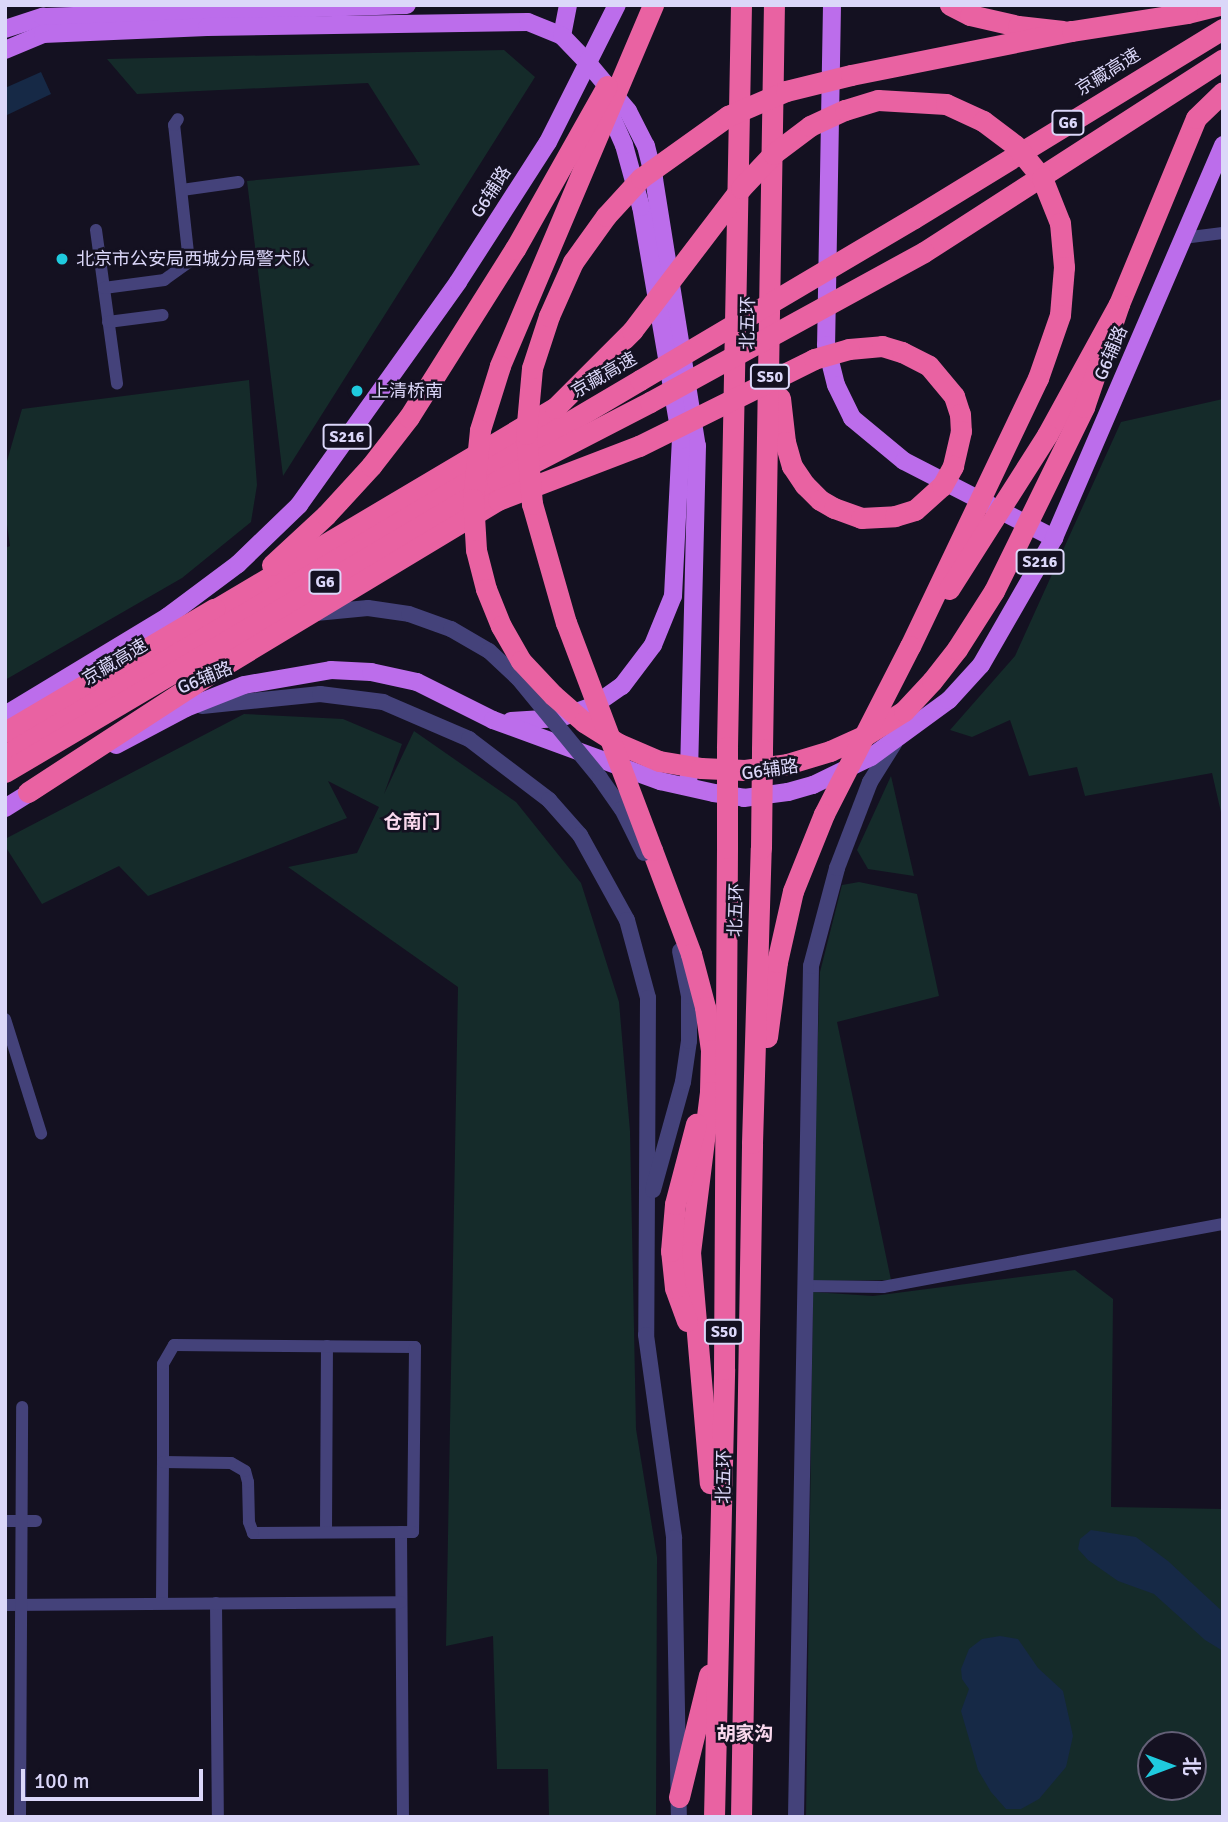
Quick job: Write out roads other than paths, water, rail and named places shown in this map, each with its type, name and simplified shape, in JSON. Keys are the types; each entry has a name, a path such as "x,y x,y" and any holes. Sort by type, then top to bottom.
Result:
{"highway":[{"path":"653,5 500,366 480,430 473,499 476,550 486,589 501,626 521,661 553,695 619,744 659,761 701,768 745,769 787,764 830,751 864,736 904,711 957,649 994,591 1084,407 1119,304 1196,118 1223,92"},
{"path":"204,616 272,565 327,516 409,417 515,249 653,5"},
{"name":"北五环","path":"714,1817 719,1626 727,747 741,5"},
{"name":"北五环","path":"741,1817 752,1143 761,848 773,212 774,5"},
{"path":"950,5 970,15 1018,26 1072,31"},
{"path":"679,1807 719,1626 704,1410 696,1348 675,1287 670,1251 675,1204 702,1093 705,1007 691,954 648,852 566,622 532,504 526,434 532,368 549,316 573,262 606,216 641,178 729,116 786,91 851,75 1218,5"},
{"name":"京藏高速","path":"5,755 914,218 1223,29"},
{"name":"G6","path":"5,772 497,481 650,402 923,252 1223,59"},
{"path":"5,732 555,408 632,331 741,188 773,154 810,126 845,110 878,100 946,104 983,121 1014,145 1042,178 1060,223 1064,267 1060,315 1038,377 910,646 824,814 793,891 777,962 752,1143"},
{"path":"28,792 211,673 498,500 639,446 814,359 849,349 882,346 902,352 929,366 954,396 960,414 961,431 953,466 942,486 915,510 879,519 862,517 820,500 792,466 785,442 780,401 773,212"},
{"path":"910,646 1047,435 1119,304"}],"main road":[{"path":"5,29 43,18 407,5"},
{"path":"562,36 568,5"},
{"name":"G6辅路","path":"5,716 166,617 238,564 299,505 458,282 548,142 617,5"},
{"path":"832,5 826,345 836,385 852,418 904,461 1054,538"},
{"path":"5,50 43,34 207,27 528,22 562,36 587,62 628,111 646,146 654,179 697,446 688,788"},
{"path":"493,720 529,722 560,718 593,706 622,686 653,645 673,596 681,440 641,206 625,145 587,62"},
{"name":"G6辅路","path":"5,808 28,792 186,708 244,685 331,670 371,672 417,682 493,720 660,781 744,798 788,792 813,785 895,742 949,700 981,665 1054,538 1223,145"}],"street":[{"path":"104,288 164,280 189,262 174,125 178,119"},
{"path":"182,190 239,182"},
{"path":"96,230 117,384"},
{"path":"1183,238 1223,233"},
{"path":"108,322 163,315"},
{"path":"313,613 368,608 409,614 451,629 489,651 518,678 600,778 648,852 682,955 689,996 689,1041 683,1082 648,1210"},
{"path":"186,708 320,694 383,702 469,739 550,800 580,835 627,920 648,998 646,1335 674,1538 679,1807"},
{"path":"796,1817 811,966 836,868 870,782 895,742"},
{"path":"5,1019 41,1133"},
{"path":"805,1286 883,1287 1223,1224"},
{"path":"162,1604 163,1364 174,1345 415,1347 413,1532 253,1532 249,1522 248,1482 244,1471 231,1463 163,1462"},
{"path":"326,1532 327,1346"},
{"path":"20,1817 22,1407"},
{"path":"5,1521 36,1521"},
{"path":"401,1532 403,1817"},
{"path":"5,1605 401,1602"},
{"path":"216,1603 218,1817"}],"water":[{"path":"41,72 51,94 5,116 5,88"},
{"path":"1091,1530 1136,1537 1168,1561 1223,1612 1223,1651 1205,1640 1154,1594 1118,1581 1088,1560 1078,1549 1080,1539"},
{"path":"1000,1636 1018,1639 1038,1668 1063,1691 1073,1736 1066,1767 1039,1799 1021,1809 1006,1809 991,1792 978,1770 961,1711 969,1689 962,1679 961,1669 969,1649 982,1639"}],"place":[{"name":"北京市公安局西城分局警犬队","path":"62,259"},
{"name":"上清桥南","path":"357,391"}],"district":[{"name":"仓南门","path":"412,823"},
{"name":"胡家沟","path":"745,1735"}]}
